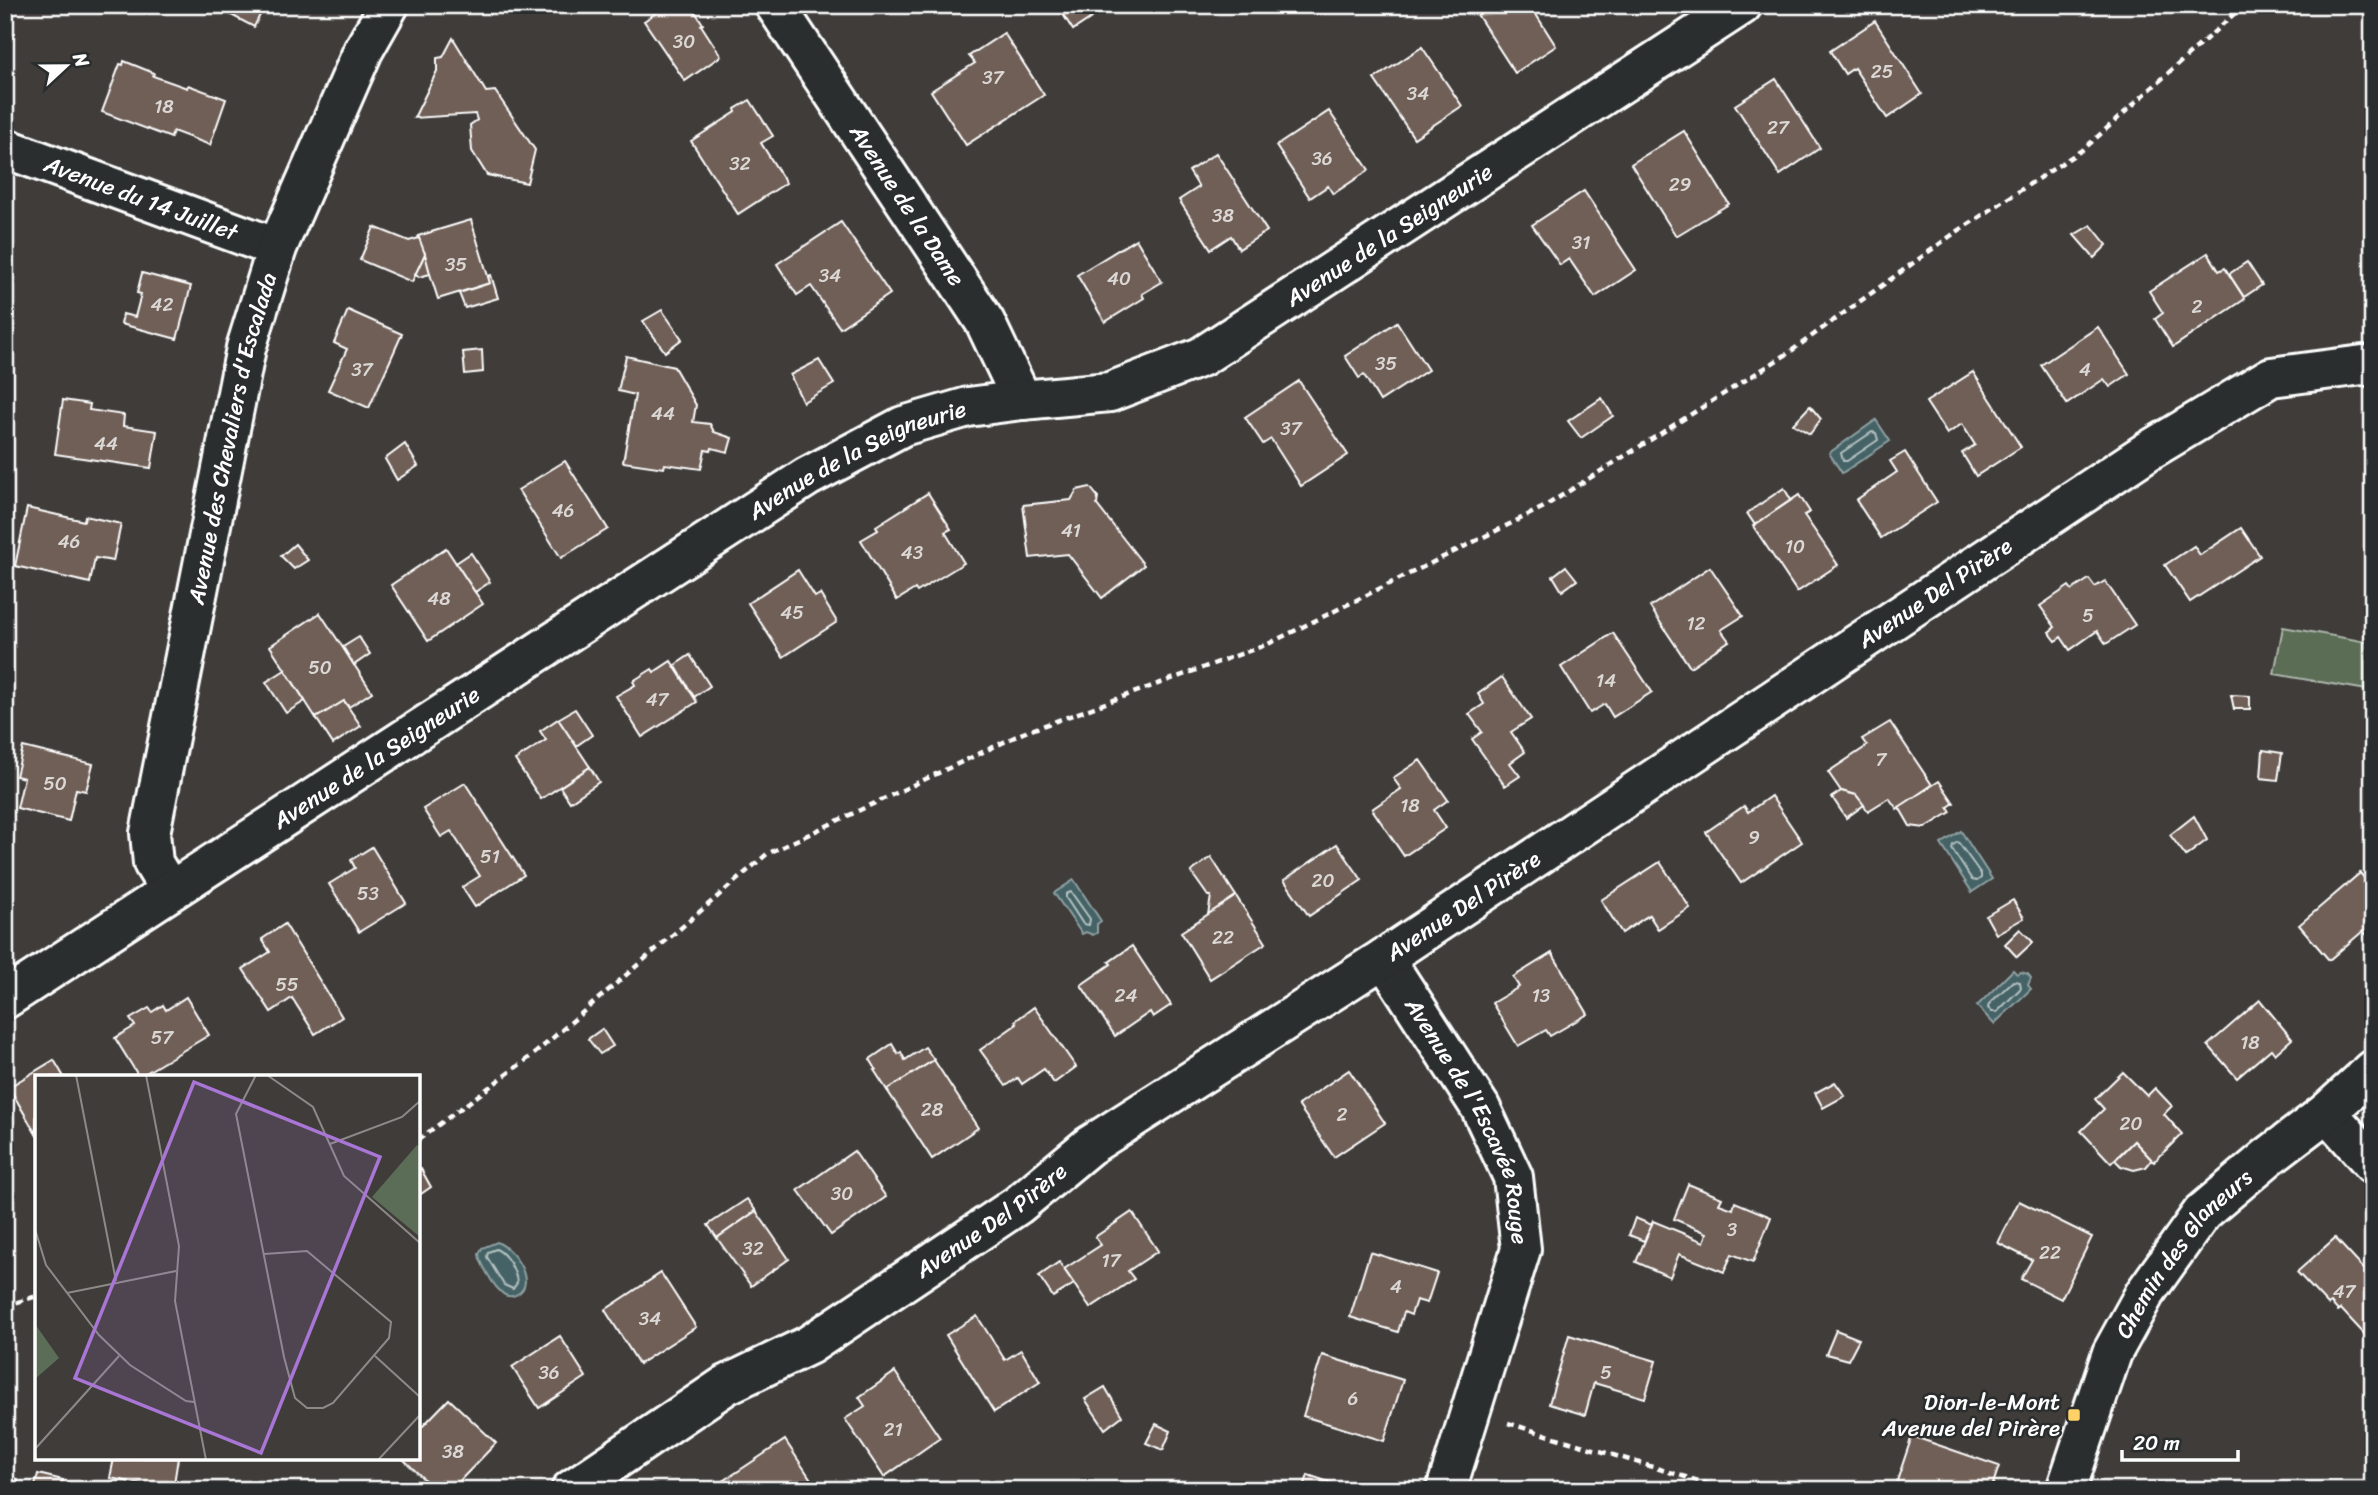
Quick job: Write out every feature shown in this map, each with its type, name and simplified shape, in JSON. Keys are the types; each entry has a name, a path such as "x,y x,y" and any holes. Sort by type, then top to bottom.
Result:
{"street":[{"name":"Avenue des Chevaliers d'Escalada","path":"170,891 153,863 149,833 246,348 277,248 363,51 389,5"},
{"name":"Avenue de la Seigneurie","path":"5,999 807,477 903,426 968,407 1110,392 1201,357 1742,5"},
{"name":"Avenue de la Dame","path":"787,9 985,322 1022,400"},
{"name":"Avenue du 14 Juillet","path":"5,148 277,248"},
{"name":"Avenue Del Pirère","path":"571,1490 726,1385 809,1345 1018,1205 1089,1146 1384,958 2148,451 2271,377 2363,365 2373,367"},
{"name":"Avenue de l'Escavée Rouge","path":"1384,958 1480,1107 1513,1177 1521,1250 1446,1490"},
{"name":"Chemin des Glaneurs","path":"2066,1490 2112,1353 2146,1293 2203,1213 2268,1157 2327,1112 2373,1070"},
{"path":"2327,1112 2373,1164"}],"path":[{"path":"420,1139 534,1054 767,854 1023,733 1268,644 1542,508 1787,354 1952,235 2085,148 2244,5"},
{"path":"5,1306 35,1297"},
{"path":"1470,1412 1728,1490"}],"green space":[{"path":"2283,627 2373,643 2373,691 2274,674"}],"water":[{"path":"1876,420 1890,441 1842,473 1829,453"},
{"path":"1961,831 1992,879 1972,892 1941,844"},
{"path":"1074,880 1101,921 1097,924 1097,933 1093,935 1086,932 1082,934 1054,893"},
{"path":"2013,970 2017,974 2028,974 2031,978 2028,985 2031,989 1994,1024 1977,1006"},
{"path":"497,1242 512,1253 520,1264 525,1282 516,1295 505,1295 498,1289 480,1259 482,1248"}],"building":[{"path":"212,5 265,5 254,27"},
{"path":"668,5 691,5 721,56 685,81 644,21"},
{"path":"1057,5 1111,5 1073,30"},
{"path":"1471,5 1530,5 1556,46 1515,73"},
{"path":"1875,21 1922,94 1887,118 1854,68 1845,74 1830,51"},
{"path":"1004,33 1044,95 966,145 931,91 975,63 969,56"},
{"path":"453,38 486,92 495,91 535,150 527,183 487,175 472,151 470,125 477,120 475,114 414,118 437,71 437,58 443,57"},
{"path":"1422,47 1462,106 1414,138 1374,79"},
{"path":"124,61 154,73 153,76 226,99 210,145 173,131 171,138 102,112 120,64 123,65"},
{"path":"1776,79 1820,148 1780,175 1735,105"},
{"path":"750,100 773,136 761,143 786,183 738,214 691,141"},
{"path":"1329,111 1369,170 1333,194 1328,186 1310,198 1276,146"},
{"path":"1684,131 1729,204 1676,236 1631,164"},
{"path":"1216,153 1267,231 1239,249 1231,236 1211,249 1179,200 1199,187 1189,171"},
{"path":"1584,191 1636,270 1595,297 1569,259 1560,265 1532,225"},
{"path":"471,220 490,283 438,299 418,236"},
{"path":"841,222 890,294 840,328 811,286 797,295 777,264"},
{"path":"2091,225 2107,245 2094,258 2074,235"},
{"path":"374,227 409,241 419,238 425,254 412,282 360,260"},
{"path":"1136,239 1162,282 1142,294 1144,298 1105,322 1077,275"},
{"path":"2208,253 2219,271 2225,268 2245,299 2173,347 2155,319 2163,313 2149,291"},
{"path":"425,254 430,274 419,277 415,275"},
{"path":"2247,262 2262,285 2244,297 2229,274"},
{"path":"142,273 191,286 177,339 121,324 123,314 135,317 141,294 137,293"},
{"path":"491,275 498,298 465,308 459,293 490,283 488,276"},
{"path":"348,310 402,334 369,408 328,390 347,349 334,343"},
{"path":"662,310 682,339 665,352 643,321"},
{"path":"1397,322 1428,370 1380,401 1364,375 1359,378 1345,356"},
{"path":"2098,327 2129,374 2110,387 2104,379 2067,404 2041,365"},
{"path":"482,350 483,372 465,374 463,352"},
{"path":"626,356 674,367 696,405 693,422 710,424 714,432 732,438 728,452 712,448 711,451 705,450 701,469 665,464 664,468 623,462 635,395 618,391"},
{"path":"819,360 834,384 803,402 790,375"},
{"path":"1973,372 2021,447 1976,476 1962,453 1975,445 1962,424 1947,434 1926,402"},
{"path":"1299,381 1348,455 1301,486 1271,439 1263,444 1245,417"},
{"path":"1602,398 1613,416 1581,438 1568,421"},
{"path":"63,400 90,404 89,410 124,415 123,426 157,431 151,468 55,454"},
{"path":"1810,406 1821,419 1810,434 1793,424"},
{"path":"405,444 418,466 397,480 385,459"},
{"path":"1905,452 1937,502 1881,538 1856,500 1897,472 1890,461"},
{"path":"565,461 608,529 561,558 518,490"},
{"path":"1090,487 1098,497 1097,505 1144,565 1102,598 1068,554 1030,558 1023,505 1071,500 1077,490"},
{"path":"1784,488 1791,500 1755,525 1747,513"},
{"path":"928,493 951,529 945,532 964,563 917,592 915,589 897,600 861,540 878,530 876,526"},
{"path":"1799,495 1810,512 1804,515 1838,565 1797,592 1753,526"},
{"path":"27,508 84,521 85,516 121,524 113,561 95,558 90,583 15,566"},
{"path":"2241,528 2260,556 2190,602 2165,565 2194,546 2200,555"},
{"path":"295,544 308,560 294,569 281,556"},
{"path":"446,548 483,604 428,641 391,585"},
{"path":"471,553 490,582 475,592 456,563"},
{"path":"1566,566 1577,580 1562,591 1553,576"},
{"path":"1710,567 1743,616 1721,630 1729,641 1690,667 1650,607"},
{"path":"798,570 815,597 820,594 837,622 783,657 748,603"},
{"path":"2089,579 2095,587 2105,581 2135,625 2106,644 2097,631 2070,650 2061,637 2056,641 2049,632 2055,627 2040,606 2069,586 2072,590"},
{"path":"320,613 372,692 349,707 344,701 316,718 270,646"},
{"path":"1613,633 1652,692 1613,717 1605,704 1590,713 1561,667"},
{"path":"359,637 370,654 354,665 343,647"},
{"path":"690,655 710,686 694,697 675,665"},
{"path":"671,661 697,702 642,737 616,696 635,685 633,681"},
{"path":"285,670 305,701 286,713 266,682"},
{"path":"1502,677 1531,719 1511,732 1525,752 1510,763 1520,776 1505,786 1472,739 1482,732 1469,714 1484,704 1478,694"},
{"path":"2231,695 2250,696 2250,709 2234,709"},
{"path":"344,701 361,726 333,744 316,718"},
{"path":"575,709 592,735 576,746 558,719"},
{"path":"558,719 590,767 541,799 515,760 546,740 540,731"},
{"path":"1890,722 1932,785 1897,809 1889,798 1868,811 1856,795 1841,791 1828,772 1867,746 1862,739"},
{"path":"23,747 93,764 86,791 76,789 69,821 17,808 24,778 16,776"},
{"path":"2263,750 2282,753 2278,780 2261,778"},
{"path":"1420,760 1448,800 1434,810 1446,828 1404,856 1372,809 1401,789 1393,778"},
{"path":"590,767 599,782 570,802 560,787"},
{"path":"1939,781 1954,803 1948,807 1951,812 1925,828 1910,826 1899,807"},
{"path":"465,783 524,875 475,907 462,887 480,876 451,831 441,837 423,809"},
{"path":"1841,791 1856,795 1864,805 1846,818 1832,797"},
{"path":"1771,796 1802,842 1741,883 1706,832 1744,806 1748,812"},
{"path":"2194,816 2207,840 2186,856 2170,835"},
{"path":"1337,844 1362,880 1309,916 1284,880"},
{"path":"372,847 406,903 359,932 329,884 355,868 351,860"},
{"path":"1211,857 1236,896 1208,915 1211,896 1208,896 1191,872"},
{"path":"1660,862 1690,908 1658,929 1649,915 1622,933 1601,900"},
{"path":"2360,873 2373,888 2373,941 2363,931 2329,960 2299,925"},
{"path":"1236,896 1266,943 1210,979 1181,932"},
{"path":"2013,900 2024,918 1996,934 1986,916"},
{"path":"285,924 342,1017 315,1034 292,998 271,1012 243,969 270,952 262,939"},
{"path":"2020,929 2033,942 2017,957 2005,944"},
{"path":"1132,946 1171,1005 1153,1017 1150,1012 1115,1036 1081,985"},
{"path":"1552,953 1588,1014 1550,1036 1546,1030 1518,1046 1492,1003 1519,987 1513,977"},
{"path":"186,997 209,1035 142,1075 138,1075 115,1038 135,1026 130,1019 149,1008 152,1012 163,1005 166,1010"},
{"path":"2260,1000 2292,1039 2275,1054 2271,1049 2237,1078 2208,1045"},
{"path":"1034,1007 1076,1067 1054,1083 1044,1069 1022,1084 1018,1078 1006,1086 980,1050 1017,1024 1015,1021"},
{"path":"602,1029 613,1046 600,1054 588,1039"},
{"path":"892,1044 905,1060 925,1047 934,1060 887,1090 870,1059"},
{"path":"54,1060 63,1075 35,1075 35,1132 9,1087"},
{"path":"934,1060 978,1128 932,1159 887,1090"},
{"path":"1349,1070 1385,1123 1334,1157 1298,1105"},
{"path":"2123,1072 2147,1096 2155,1088 2172,1106 2164,1114 2182,1134 2154,1162 2134,1141 2111,1163 2081,1131 2104,1109 2095,1099"},
{"path":"1835,1082 1845,1096 1823,1108 1815,1093"},
{"path":"2134,1141 2152,1160 2146,1167 2134,1170 2121,1166 2115,1160"},
{"path":"854,1151 886,1197 831,1235 798,1190"},
{"path":"420,1169 431,1187 421,1194 420,1193"},
{"path":"1688,1184 1722,1198 1719,1204 1733,1209 1735,1202 1771,1217 1753,1262 1732,1254 1724,1272 1679,1254 1670,1277 1636,1262 1653,1221 1704,1242 1707,1233 1674,1219"},
{"path":"747,1199 756,1211 717,1238 708,1225"},
{"path":"2019,1201 2092,1237 2061,1299 2021,1279 2032,1260 1998,1243"},
{"path":"756,1211 789,1259 751,1286 717,1238"},
{"path":"1132,1212 1158,1251 1128,1271 1134,1279 1090,1308 1064,1269 1101,1245 1095,1237"},
{"path":"1635,1218 1652,1225 1644,1241 1629,1235"},
{"path":"2335,1238 2373,1279 2373,1331 2367,1337 2341,1309 2338,1311 2331,1303 2328,1305 2297,1272"},
{"path":"1370,1252 1437,1273 1427,1303 1416,1300 1411,1315 1404,1312 1398,1332 1350,1317"},
{"path":"1059,1262 1074,1284 1053,1297 1039,1276"},
{"path":"661,1273 696,1327 639,1364 605,1310"},
{"path":"977,1316 1005,1360 1021,1350 1040,1382 994,1412 946,1335"},
{"path":"1836,1330 1859,1339 1848,1360 1826,1354"},
{"path":"1569,1335 1656,1361 1645,1398 1594,1383 1585,1415 1549,1404"},
{"path":"560,1336 586,1377 539,1408 512,1367"},
{"path":"1322,1355 1403,1380 1384,1441 1303,1416"},
{"path":"895,1372 940,1438 884,1477 845,1419 865,1406 859,1397"},
{"path":"1105,1387 1122,1416 1105,1429 1085,1399"},
{"path":"449,1399 496,1443 451,1490 435,1490 404,1460 420,1460 420,1429"},
{"path":"1156,1424 1171,1431 1163,1450 1146,1443"},
{"path":"1912,1436 1999,1466 1991,1490 1894,1490"},
{"path":"785,1440 818,1490 710,1490"},
{"path":"114,1460 178,1460 173,1490 110,1478"},
{"path":"38,1474 63,1480 61,1490 34,1490"},
{"path":"1308,1475 1353,1490 1303,1490"},
{"path":"5,1478 18,1479 18,1490 5,1490"}],"place":[{"name":"Dion-le-Mont Avenue del Pirère","path":"2074,1415"}]}
